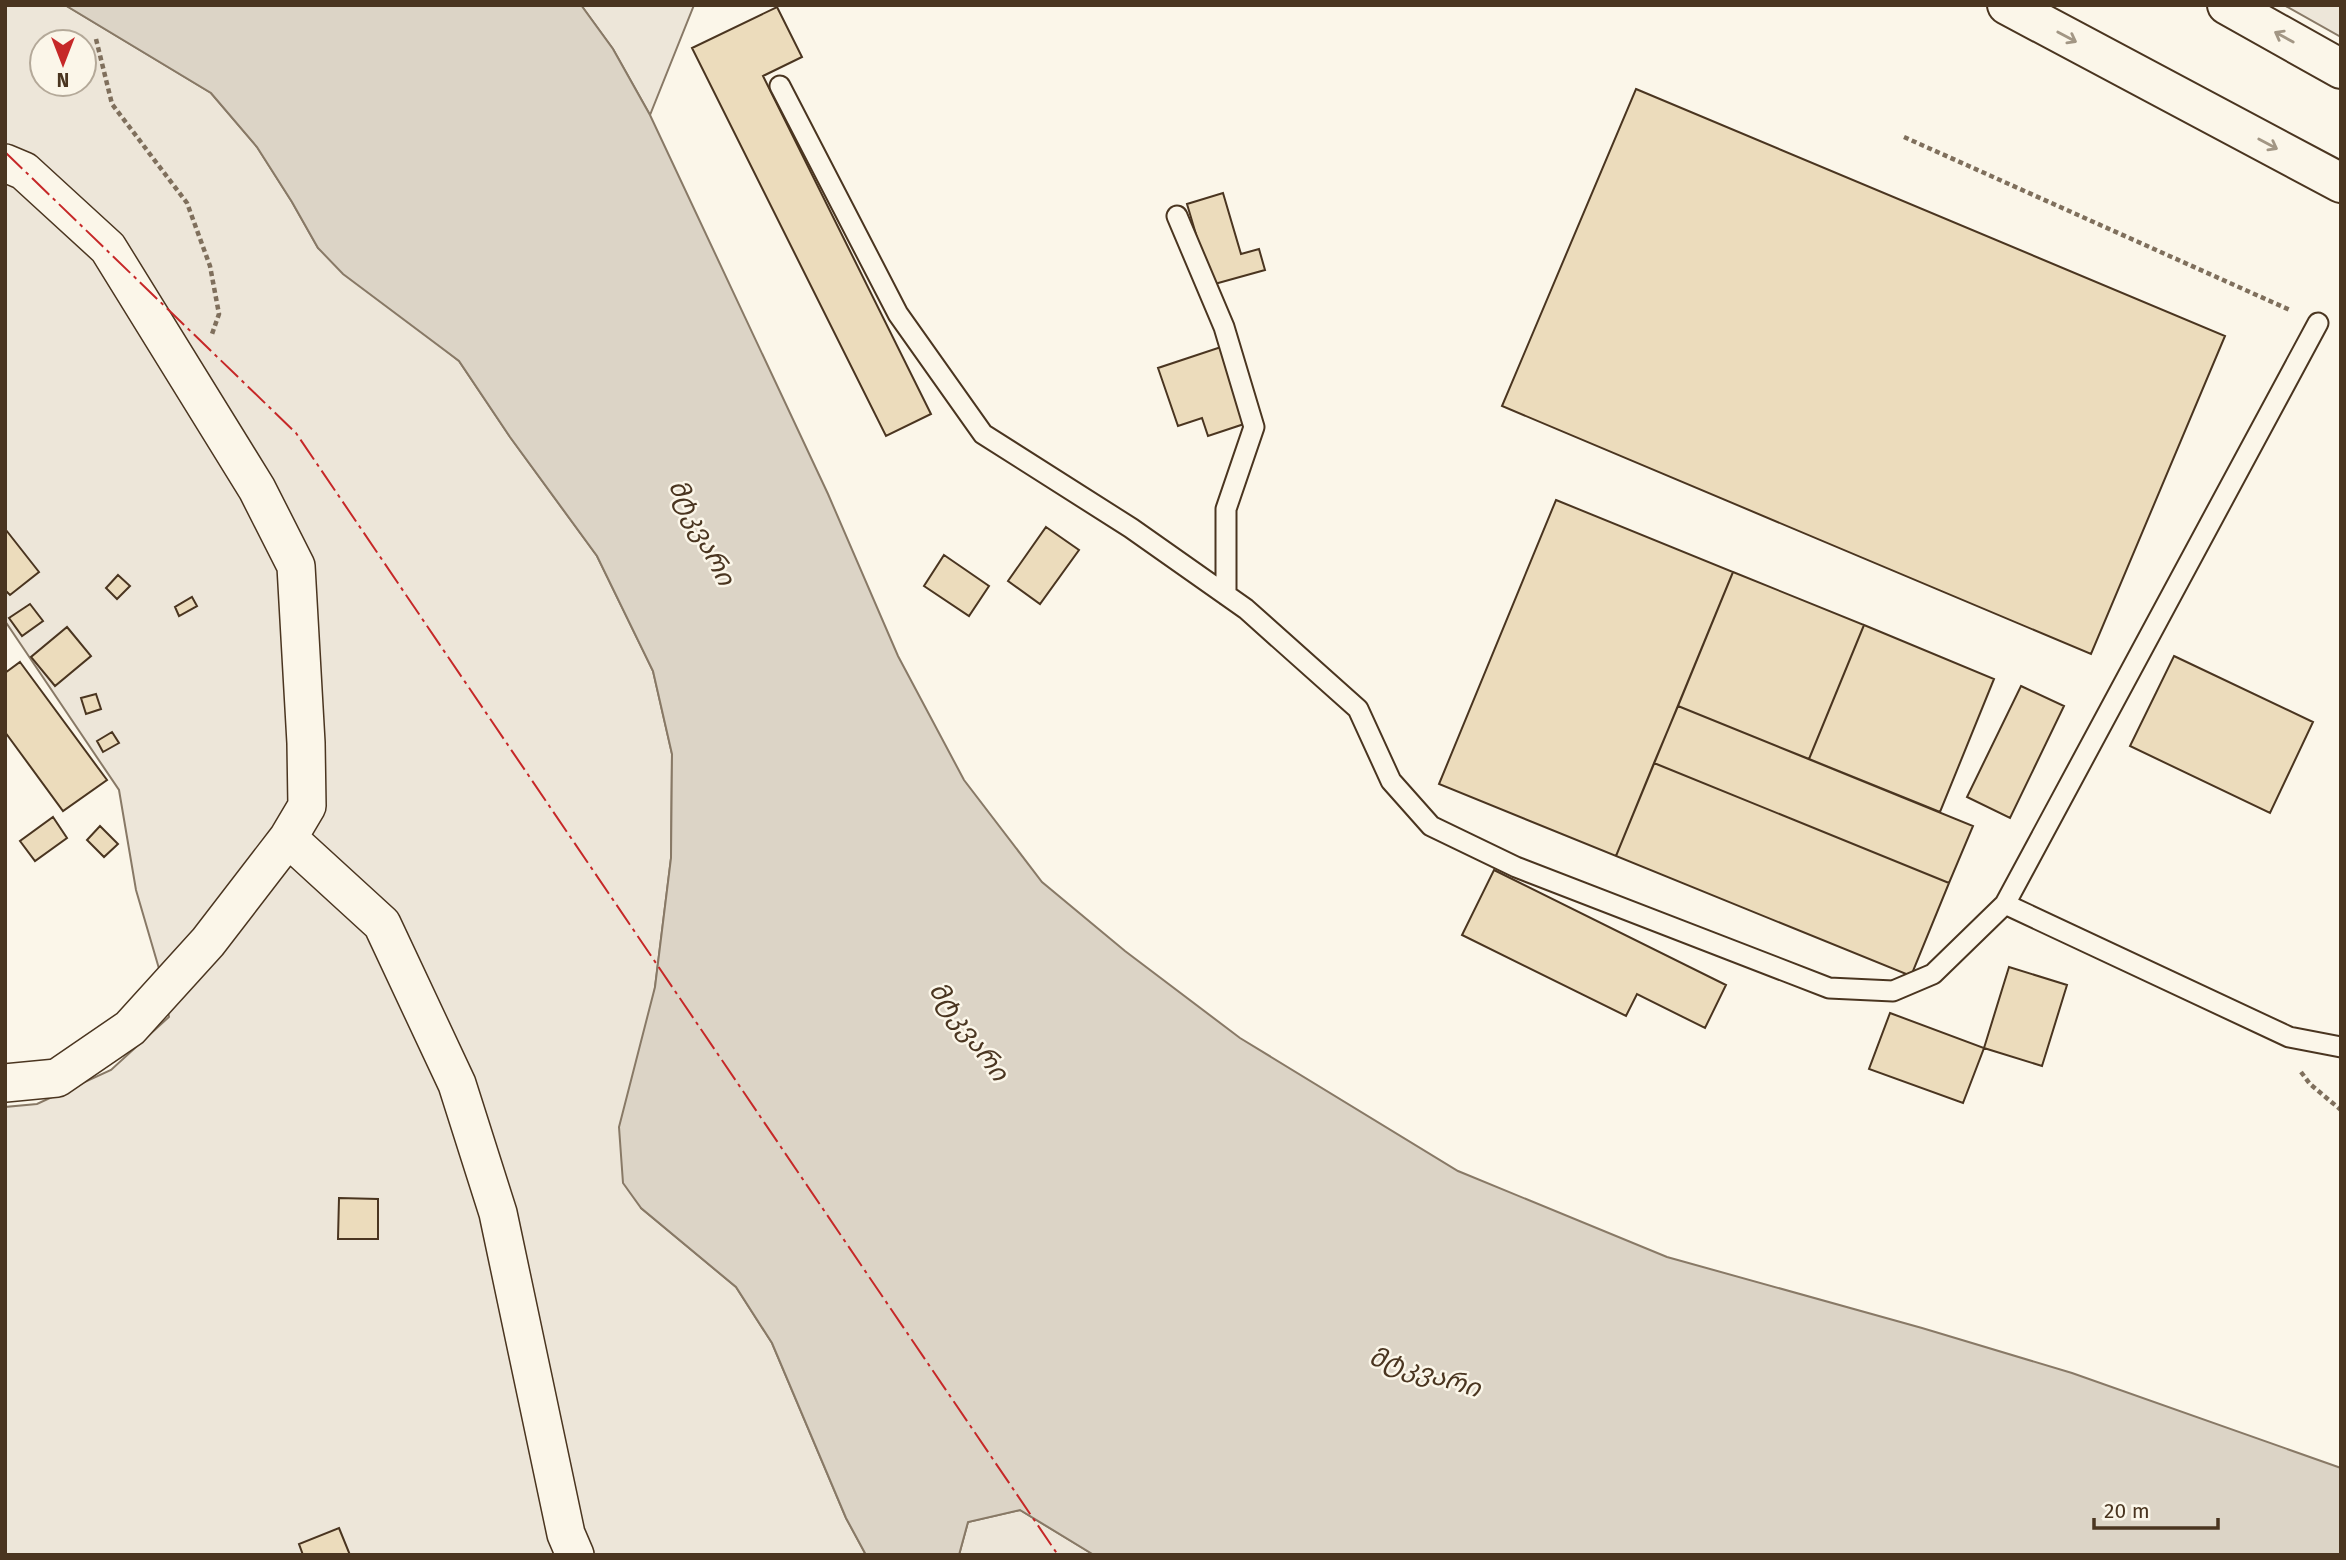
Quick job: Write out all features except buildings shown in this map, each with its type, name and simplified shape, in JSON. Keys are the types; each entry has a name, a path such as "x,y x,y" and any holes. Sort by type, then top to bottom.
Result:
{"highway":[{"path":"2007,5 2341,183"},
{"path":"2227,5 2341,69"}],"street":[{"path":"5,163 24,171 108,248 257,489 296,566 307,806 288,838 208,942 130,1028 57,1078 5,1083"},
{"path":"288,838 382,924 457,1084 498,1213 566,1534 575,1555"}],"lane":[{"path":"780,86 898,314 983,434 1131,528 1246,608 1358,709 1391,781 1431,826 1516,867 1829,988 1893,991 1933,974 2005,904 2318,323"},
{"path":"1177,216 1224,327 1254,427 1226,509 1226,595"},
{"path":"2005,904 2289,1037 2341,1046"}],"path":[{"path":"98,47 112,104 187,202 209,266 219,314 193,386"},
{"path":"1904,137 2318,323"},
{"path":"2289,1037 2287,1054 2310,1084 2341,1110"}],"shaded area":[{"path":"5,5 65,5 211,93 257,147 318,248 459,361 510,437 597,556 653,671 672,754 671,858 655,987 641,1208 736,1287 772,1343 846,1518 866,1555 5,1555 5,1107 37,1104 111,1070 169,1017 160,972 136,890 119,790 5,621"},
{"path":"581,5 694,5 650,115 613,49"},
{"path":"2284,5 2341,5 2341,37"},
{"path":"1020,1510 1094,1555 959,1555 968,1522"}],"water":[{"name":"მტკვარი","path":"65,5 581,5 613,49 650,115 828,494 898,656 964,780 1042,882 1125,951 1240,1038 1458,1171 1667,1257 2072,1373 2341,1468 2341,1555 1094,1555 1020,1510 968,1522 959,1555 866,1555 846,1518 772,1343 736,1287 641,1208 623,1183 619,1127 655,987 671,858 672,754 653,671 597,556 510,437 459,361 343,274 318,248 257,147 211,93"}],"power":[{"path":"5,152 296,433 1058,1555"}]}
